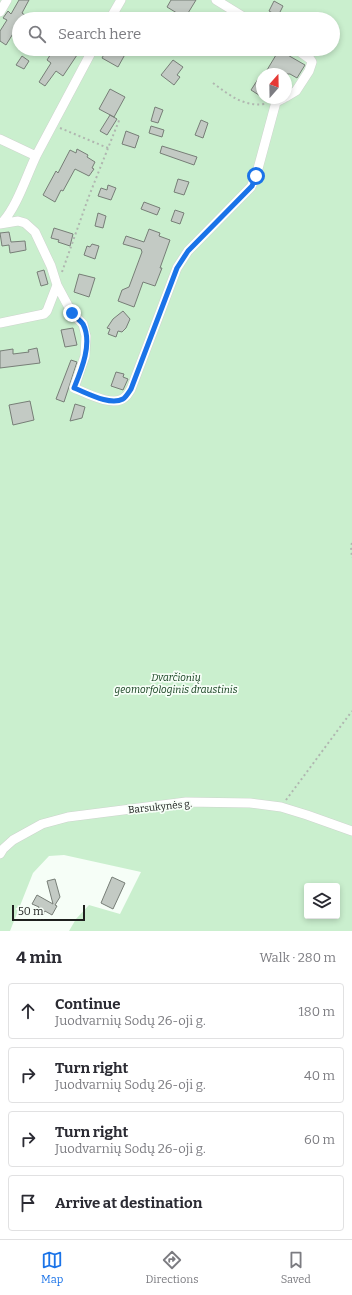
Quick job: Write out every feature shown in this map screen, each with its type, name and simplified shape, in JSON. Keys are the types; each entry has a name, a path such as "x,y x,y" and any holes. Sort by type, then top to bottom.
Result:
{"street":[{"path":"0,12 7,0"},
{"path":"114,12 122,0"},
{"path":"216,0 236,12"},
{"path":"0,224 7,217 12,208 36,156 89,56"},
{"path":"292,93 296,91 311,66 312,62 306,56"},
{"path":"0,224 18,221 25,223 35,232 51,266 56,285 72,313 82,324 86,336 85,356 74,388 108,401 117,401 125,398 131,389 177,268 188,251 252,186 280,104"},
{"path":"0,139 36,156"},
{"path":"12,208 18,221"},
{"path":"0,324 44,314 47,311 56,285"},
{"name":"Barsukynės g.","path":"0,854 3,849 13,840 42,824 68,818 186,802 250,803 281,807 352,831"}],"path":[{"path":"213,83 231,97 245,103 266,104"},
{"path":"56,285 120,118"},
{"path":"52,125 108,148"},
{"path":"352,542 352,558"},
{"path":"281,807 352,711"}],"green space":[{"name":"Dvarčionių geomorfologinis draustinis","path":"0,0 352,0 352,931 69,931 76,919 89,905 120,914 141,872 64,855 49,856 33,873 10,931 0,931"}],"building":[{"path":"19,0 29,0 23,12 12,12"},
{"path":"171,0 196,0 189,12 175,12 167,7"},
{"path":"274,1 283,6 280,12 269,11"},
{"path":"8,11 11,14 12,12 12,35 6,45 0,41 0,31 7,20 3,18"},
{"path":"22,56 29,61 24,69 16,65"},
{"path":"50,56 76,56 63,76 56,71 45,86 39,82 51,63 47,60"},
{"path":"103,56 124,56 118,67 102,58"},
{"path":"275,56 289,56 305,65 297,78 292,75 292,68 268,68"},
{"path":"173,60 183,67 177,75 180,77 174,85 161,75"},
{"path":"256,82 256,93 251,90"},
{"path":"110,89 125,97 114,117 99,109"},
{"path":"155,107 163,110 158,123 151,121"},
{"path":"110,115 117,119 107,135 100,131"},
{"path":"201,120 208,123 203,138 195,135"},
{"path":"151,126 164,130 162,137 149,133"},
{"path":"126,131 139,136 135,148 122,144"},
{"path":"162,146 197,157 194,165 160,153"},
{"path":"77,149 88,155 87,157 95,162 92,168 94,169 89,176 75,169 55,202 43,195 56,171 58,173 70,150 76,153"},
{"path":"178,179 189,182 184,195 174,192"},
{"path":"108,185 116,188 111,200 98,196 101,188 107,190"},
{"path":"144,202 160,208 157,215 141,209"},
{"path":"175,210 184,213 180,224 171,221"},
{"path":"98,213 106,216 103,228 95,226"},
{"path":"54,228 73,234 70,246 58,242 59,240 51,238"},
{"path":"149,229 160,233 159,236 170,240 155,286 143,282 134,307 118,301 122,290 129,287 142,252 141,249 123,244 126,236 144,242"},
{"path":"9,232 11,242 25,241 26,250 10,253 9,245 2,246 0,233"},
{"path":"92,244 99,246 95,259 84,255 87,246 90,247"},
{"path":"44,270 48,284 41,286 37,272"},
{"path":"79,274 95,278 89,297 74,292"},
{"path":"123,311 130,319 126,328 122,332 118,331 116,337 108,334 110,329 107,328 113,319"},
{"path":"73,328 77,345 65,347 61,330"},
{"path":"37,348 40,363 0,368 0,351 13,349 13,354 29,352 28,350"},
{"path":"71,360 77,362 64,402 56,399"},
{"path":"116,372 124,374 123,377 128,379 123,390 111,386"},
{"path":"30,401 34,420 13,425 9,405"},
{"path":"75,404 85,407 82,418 70,421"},
{"path":"112,877 125,883 113,909 101,903"},
{"path":"55,879 60,897 55,905 57,906 52,915 45,911 44,914 37,910 39,907 32,904 37,895 53,904 47,881"}],"route":[{"path":"72,313 82,324 86,336 85,356 74,388 108,401 117,401 125,398 131,389 177,268 188,251 252,186 256,176"}]}
